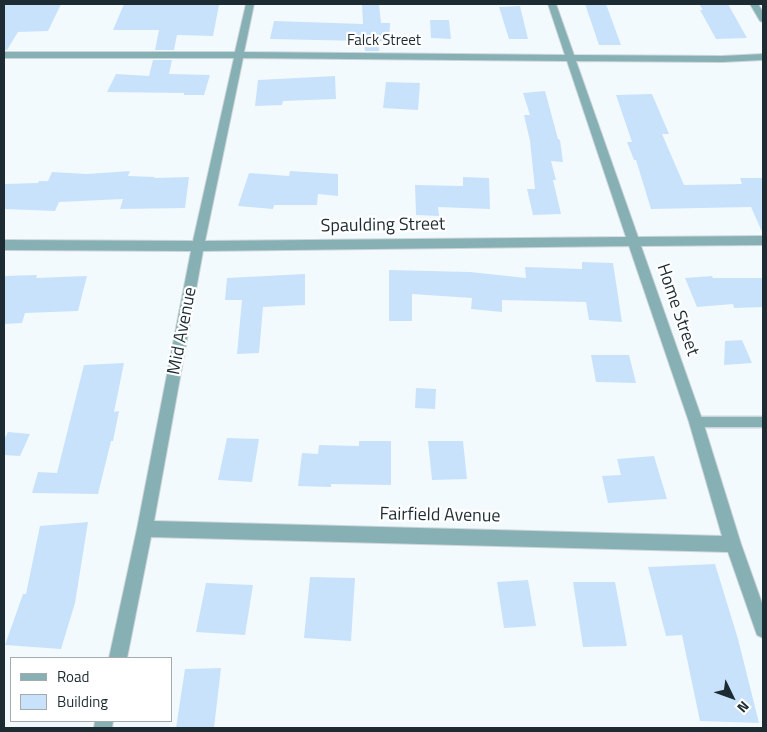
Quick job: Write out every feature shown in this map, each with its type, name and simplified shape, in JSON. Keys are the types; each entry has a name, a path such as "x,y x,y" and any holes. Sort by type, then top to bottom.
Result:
{"street":[{"name":"Mid Avenue","path":"118,657 145,529 198,246 250,4"},
{"name":"Home Street","path":"552,4 696,422 733,544 763,629"},
{"path":"754,4 763,20"},
{"name":"Falck Street","path":"4,55 722,59 763,57"},
{"name":"Spaulding Street","path":"4,245 198,246 763,240"},
{"name":"Fairfield Avenue","path":"145,529 733,544"}],"lane":[{"path":"696,422 763,422"}],"building":[{"path":"4,4 61,4 48,31 18,32 7,50 4,50"},
{"path":"124,4 219,5 213,36 177,35 174,50 155,50 159,30 113,30"},
{"path":"362,4 379,4 381,23 390,23 389,41 380,41 379,51 365,51 364,41 270,39 274,21 363,24"},
{"path":"585,4 606,4 621,45 599,45"},
{"path":"699,4 728,4 747,38 716,39 700,10 703,10"},
{"path":"520,6 528,39 509,39 499,7"},
{"path":"430,20 449,20 451,39 431,38"},
{"path":"153,60 172,60 169,74 210,75 204,95 107,92 116,74 149,76"},
{"path":"335,76 336,99 283,101 282,105 255,106 258,80"},
{"path":"386,82 420,83 418,110 383,108"},
{"path":"545,91 558,139 560,140 563,162 551,161 556,180 553,180 561,214 533,215 527,189 535,189 530,141 524,115 530,115 523,93"},
{"path":"652,94 669,134 662,134 684,185 742,184 740,178 763,178 763,234 751,207 651,209 636,160 634,160 627,142 632,142 616,95"},
{"path":"130,171 128,176 154,178 189,177 185,208 120,209 123,199 59,202 55,211 4,209 4,184 48,181 52,172 87,174"},
{"path":"290,171 338,174 338,196 318,194 317,205 274,205 273,209 238,206 249,173 289,176"},
{"path":"463,177 489,178 490,209 438,207 439,216 416,215 415,185 463,186"},
{"path":"582,262 613,263 622,322 589,320 586,302 502,300 502,312 471,309 472,298 412,294 412,321 389,321 389,270 470,272 526,278 525,267 582,269"},
{"path":"305,274 305,305 263,307 259,353 237,354 242,300 225,300 227,278"},
{"path":"37,275 36,278 87,276 78,311 25,313 22,323 4,324 4,276"},
{"path":"712,276 713,278 763,278 763,307 734,308 733,304 697,307 685,278"},
{"path":"742,340 752,363 724,365 725,341"},
{"path":"591,355 629,355 636,383 596,382"},
{"path":"124,363 114,412 119,411 113,441 111,441 98,494 32,493 38,472 57,473 84,365"},
{"path":"416,388 436,389 435,409 415,408"},
{"path":"8,432 30,434 20,456 4,455 4,440"},
{"path":"227,438 259,439 252,482 218,480"},
{"path":"359,441 391,441 391,485 331,484 331,487 298,486 302,453 318,454 319,445 359,446"},
{"path":"428,441 463,441 467,479 432,480"},
{"path":"654,456 667,499 608,503 602,476 621,475 617,459"},
{"path":"88,522 75,603 61,649 5,645 23,594 26,594 40,526"},
{"path":"715,564 738,639 759,723 700,721 682,635 666,636 648,567"},
{"path":"310,577 355,578 351,641 304,638"},
{"path":"528,580 536,626 504,628 497,582"},
{"path":"573,582 615,582 627,646 583,647"},
{"path":"206,583 253,585 245,635 196,632"},
{"path":"221,668 214,728 176,728 185,669"}]}
